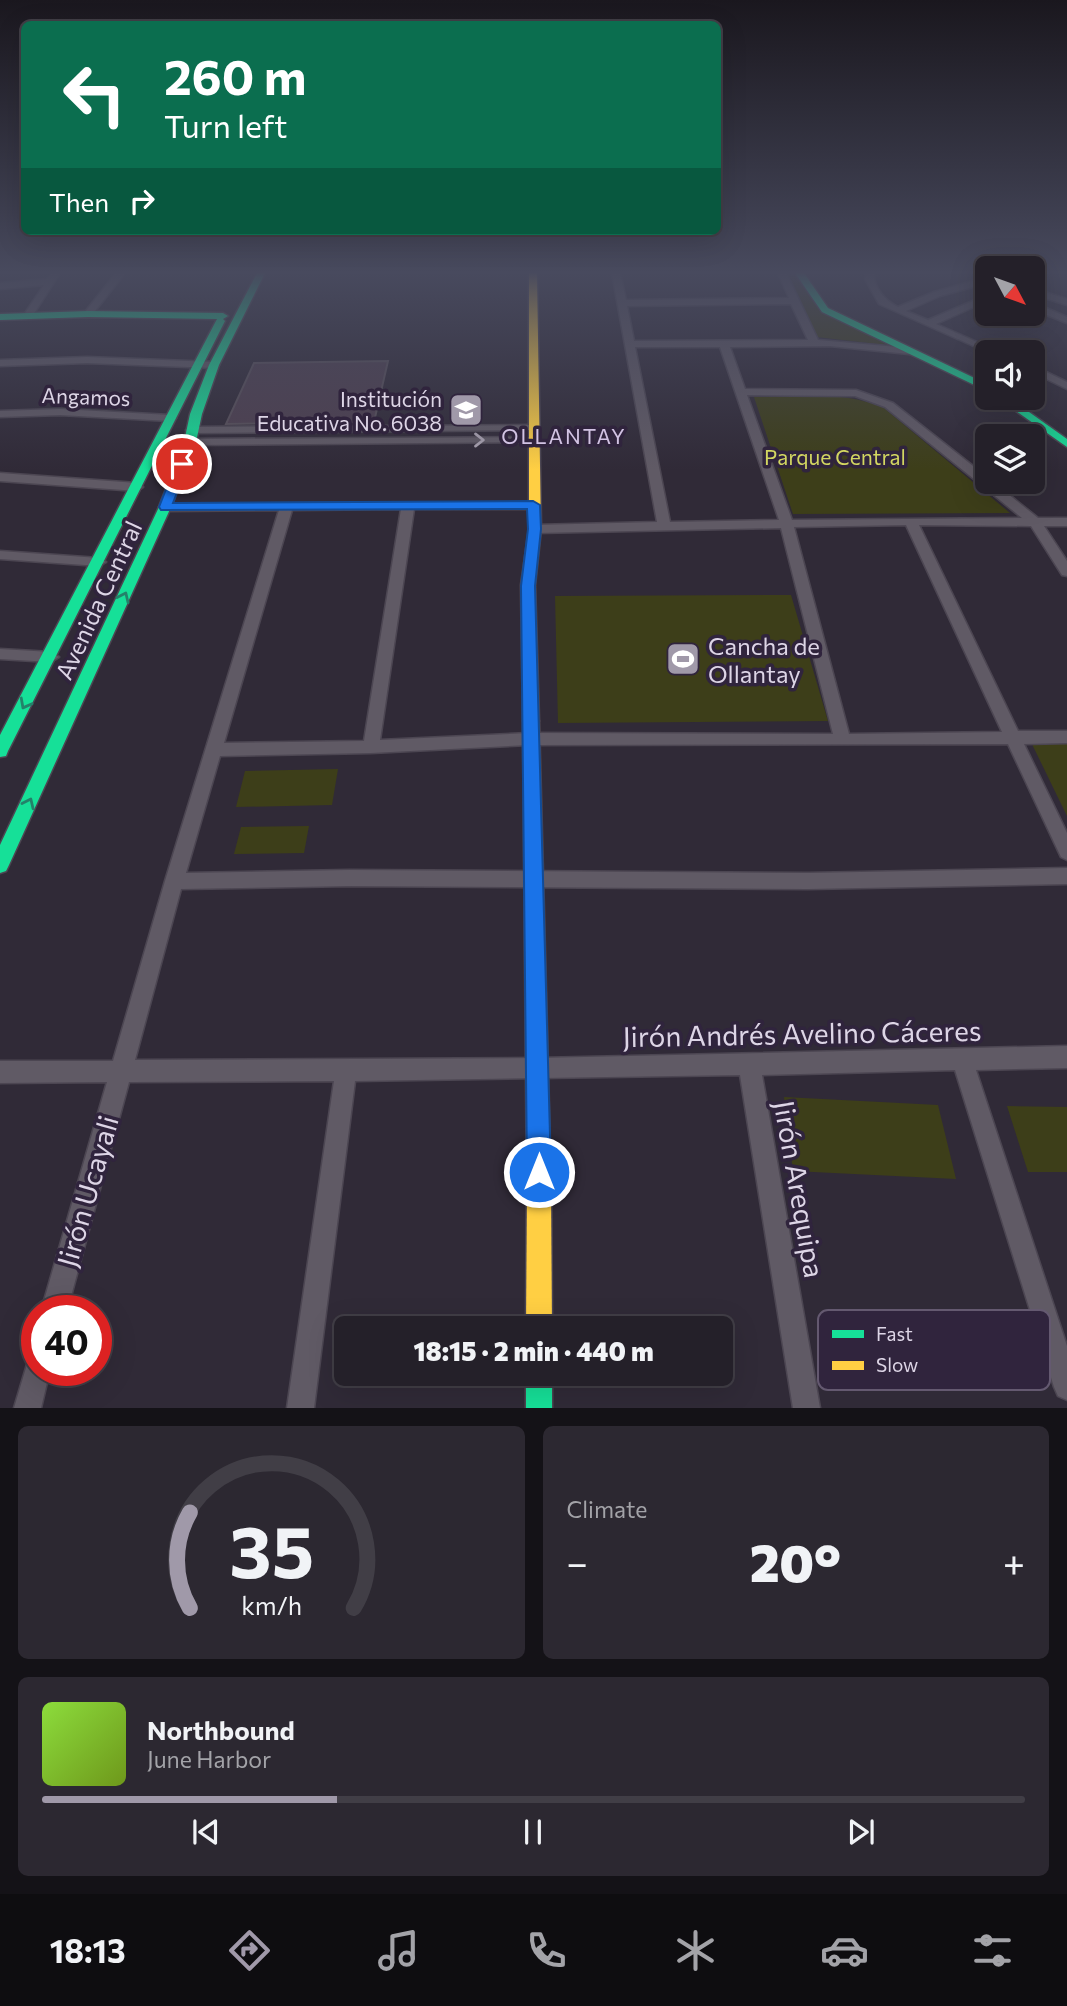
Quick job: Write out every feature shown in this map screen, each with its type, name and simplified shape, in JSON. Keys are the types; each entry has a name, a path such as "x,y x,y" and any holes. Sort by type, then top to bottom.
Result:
{"street":[{"name":"Avenida Central","path":"0,865 165,507 191,436 206,365 215,339"},
{"name":"Avenida Central","path":"0,751 99,562 170,418 222,339"},
{"path":"533,339 535,529 528,586 529,739 539,1069 539,1316"},
{"path":"629,339 664,526"},
{"path":"812,339 814,343"},
{"path":"884,339 975,381"},
{"path":"630,344 814,343 865,345 909,351"},
{"path":"724,344 788,524 843,740"},
{"path":"0,363 87,360 206,365"},
{"path":"1053,377 1067,372"},
{"path":"1045,374 1067,386"},
{"path":"740,392 856,393 889,405 1035,522 1067,572"},
{"path":"1020,410 1067,444"},
{"name":"Angamos","path":"0,414 60,412 170,418"},
{"path":"191,436 533,434"},
{"path":"0,477 137,487"},
{"path":"165,507 533,505"},
{"name":"Jirón Ucayali","path":"58,1295 174,881 287,506"},
{"path":"371,747 408,506"},
{"path":"535,529 911,521 1067,522"},
{"path":"911,521 1067,852"},
{"path":"0,555 99,562"},
{"path":"0,654 51,656"},
{"path":"214,750 371,747 529,739 843,740 1067,737"},
{"path":"174,881 349,878 808,881 1067,876"},
{"name":"Jirón Andrés Avelino Cáceres","path":"0,1072 539,1069 1067,1057"},
{"path":"962,1059 1042,1310"},
{"name":"Jirón Arequipa","path":"749,1064 807,1408"},
{"path":"300,1408 346,1070"},
{"path":"1050,1334 1067,1387"},
{"path":"27,1408 33,1386"},
{"path":"539,1386 539,1408"}],"green space":[{"path":"831,339 876,339 887,345"},
{"name":"Parque Central","path":"754,397 837,397 869,402 884,408 975,484 975,494 987,494 1010,513 793,514"},
{"name":"Cancha de Ollantay","path":"791,595 828,721 558,723 555,596"},
{"path":"1030,740 1067,740 1067,816"},
{"path":"338,769 332,805 236,807 245,771"},
{"path":"309,826 304,853 234,854 241,827"},
{"path":"784,1097 938,1105 956,1179 793,1171"},
{"path":"1007,1106 1067,1107 1067,1172 1028,1172"}],"building":[{"path":"388,361 374,422 226,424 254,363"}],"traffic: fast":[{"path":"0,751 211,339"},
{"path":"0,865 165,507 190,442 196,414 214,365 227,339"},
{"path":"885,339 975,382"},
{"path":"1019,410 1067,444"},
{"path":"531,721 539,1188"},
{"path":"539,1386 539,1408"}],"traffic: slow":[{"path":"531,721 528,585 535,529 534,339"},
{"path":"539,1188 539,1316"}],"place":[{"name":"Institución Educativa No. 6038","path":"466,410"},
{"name":"Cancha de Ollantay","path":"683,659"}],"district":[{"name":"OLLANTAY","path":"564,435"}],"route":[{"path":"182,464 165,507 533,505 535,529 528,586 529,739 539,1069 539,1172"}]}
